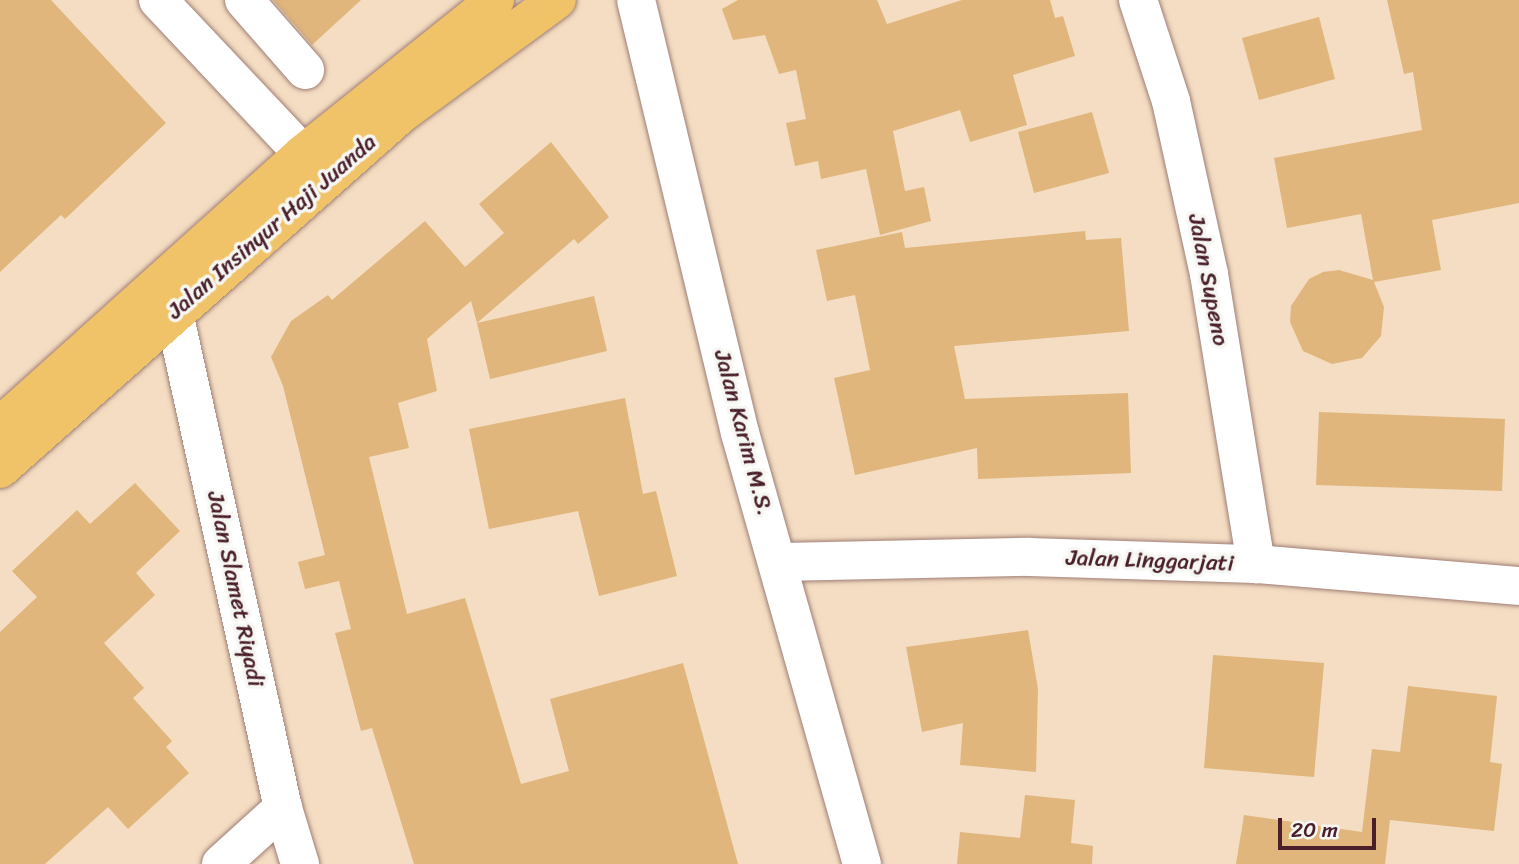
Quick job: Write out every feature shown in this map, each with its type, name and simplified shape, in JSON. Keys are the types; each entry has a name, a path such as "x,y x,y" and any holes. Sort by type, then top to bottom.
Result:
{"main road":[{"name":"Jalan Insinyur Haji Juanda","path":"0,426 303,154 495,0"},
{"name":"Jalan Insinyur Haji Juanda","path":"0,469 401,114 556,0"}],"street":[{"path":"158,0 303,154"},
{"path":"244,0 305,70"},
{"name":"Jalan Karim M.S.","path":"636,0 740,433 779,562 862,864"},
{"name":"Jalan Supeno","path":"1138,0 1171,101 1209,274 1256,564"},
{"name":"Jalan Slamet Riyadi","path":"174,313 284,808 300,864"},
{"name":"Jalan Linggarjati","path":"779,562 1029,557 1256,564 1519,586"},
{"path":"221,864 284,808"}],"building":[{"path":"0,0 51,0 166,123 65,219 61,215 0,272"},
{"path":"273,0 361,0 312,45"},
{"path":"738,0 877,0 887,24 962,0 1050,0 1055,18 1063,16 1075,56 1013,75 1027,125 970,142 960,110 893,131 905,191 924,187 931,221 880,235 866,169 821,179 818,161 795,166 786,123 806,119 796,70 779,74 765,35 733,40 722,9"},
{"path":"1387,0 1519,0 1519,203 1432,220 1441,270 1374,282 1384,307 1381,336 1362,358 1332,364 1303,351 1290,322 1291,306 1309,279 1323,272 1339,270 1373,280 1361,214 1287,228 1274,158 1422,130 1413,72 1404,74"},
{"path":"1319,17 1335,79 1259,100 1242,38"},
{"path":"1092,112 1109,173 1034,193 1018,132"},
{"path":"551,142 609,217 578,244 574,239 477,323 471,301 427,339 437,391 398,403 409,448 369,457 407,614 465,598 521,784 569,771 550,699 683,663 738,864 414,864 372,728 361,731 335,633 351,629 339,581 305,589 298,562 325,555 283,386 271,357 291,321 328,295 332,300 425,221 465,267 504,233 479,204"},
{"path":"1085,231 1086,240 1121,238 1129,331 954,346 965,399 1128,393 1131,473 978,479 977,448 855,475 834,378 870,370 855,295 827,301 816,250 902,232 905,248"},
{"path":"594,296 607,351 490,379 477,323"},
{"path":"625,398 643,494 656,491 677,576 599,596 578,511 489,529 469,429"},
{"path":"1319,412 1505,419 1502,491 1316,485"},
{"path":"135,483 180,531 136,573 155,595 104,643 144,688 133,698 172,741 166,747 189,773 128,829 108,807 45,864 0,864 0,632 37,597 12,571 77,510 90,524"},
{"path":"1028,630 1038,689 1036,772 960,765 963,723 922,732 906,647"},
{"path":"1213,655 1324,663 1314,777 1204,768"},
{"path":"1408,686 1497,696 1490,762 1502,764 1494,831 1390,820 1385,864 1236,864 1244,815 1362,832 1372,749 1400,752"},
{"path":"1025,795 1075,800 1071,843 1093,846 1092,864 957,864 960,832 1020,838"}]}
